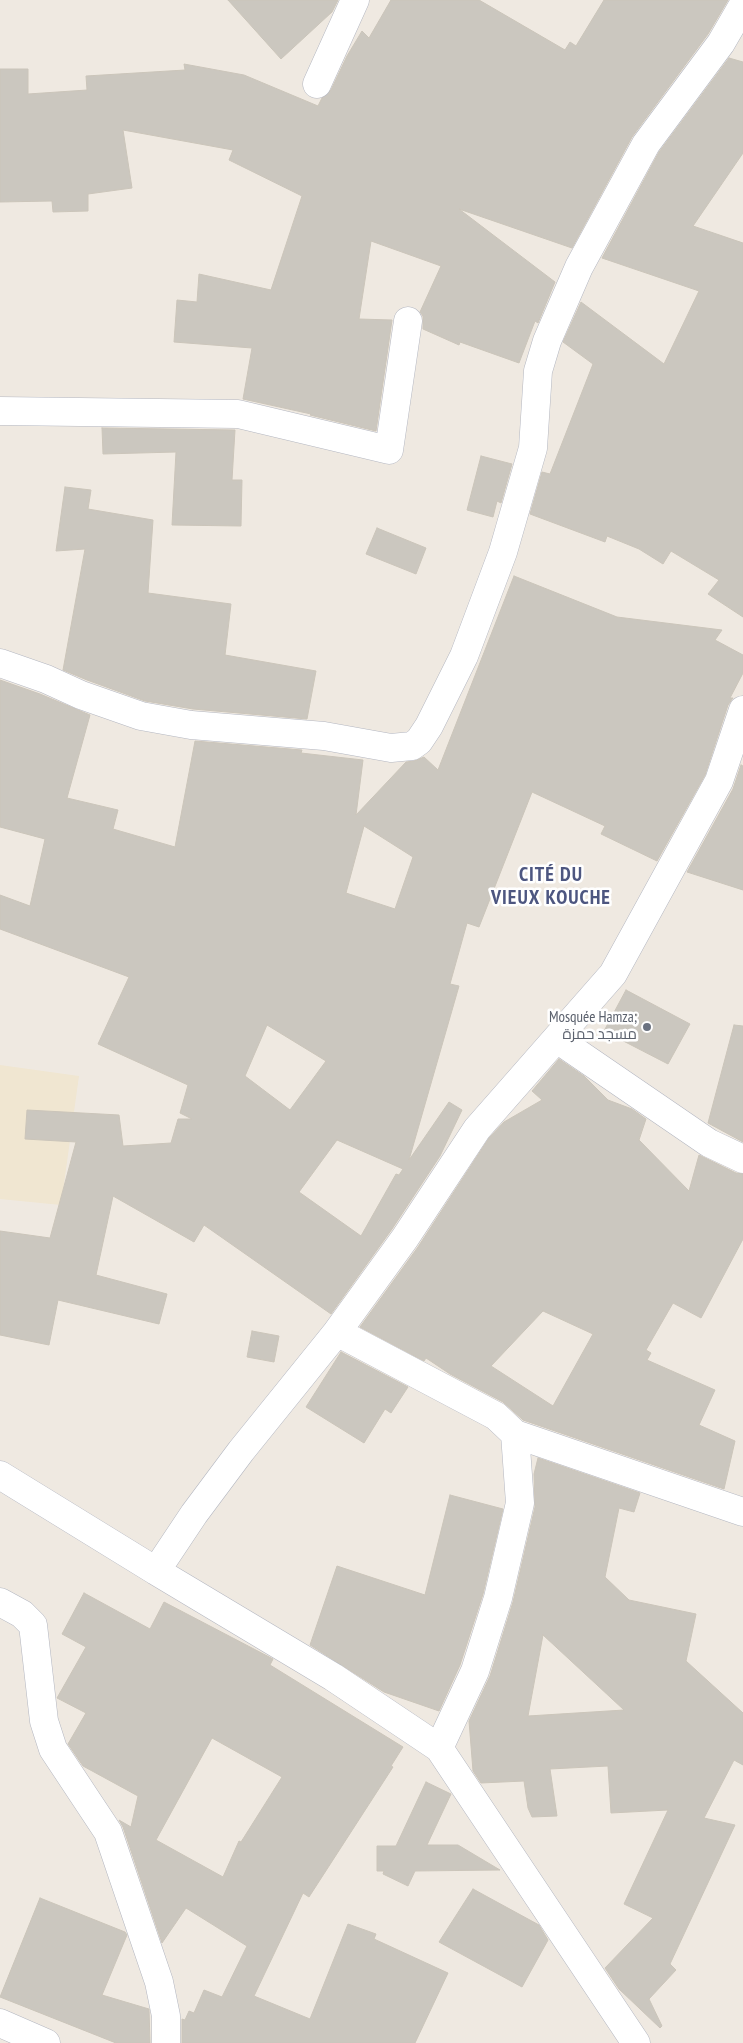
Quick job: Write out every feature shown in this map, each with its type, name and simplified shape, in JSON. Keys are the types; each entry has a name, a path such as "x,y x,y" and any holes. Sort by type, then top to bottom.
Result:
{"street":[{"path":"317,84 355,0"},
{"path":"0,663 46,679 81,695 142,716 191,725 324,736 391,748 412,746 419,741 429,726 464,656 503,552 533,448 538,371 547,341 580,267 646,144 721,43 743,5"},
{"path":"0,411 238,414 389,450 408,321"},
{"path":"156,1570 194,1514 241,1451 337,1332 405,1238 477,1129 613,974 719,781 743,710"},
{"path":"557,1039 709,1144 743,1159"},
{"path":"337,1332 496,1416 515,1434 743,1512"},
{"path":"439,1748 475,1671 498,1598 520,1503 515,1434"},
{"path":"0,1475 333,1678 439,1748 636,2043"},
{"path":"0,1602 22,1614 33,1625 44,1722 54,1749 108,1832 159,1982 166,2016 166,2043"},
{"path":"0,2023 46,2043"}],"shaded area":[{"path":"0,1065 79,1076 61,1205 0,1199"}],"building":[{"path":"228,0 338,0 332,12 281,59"},
{"path":"391,0 479,0 565,50 570,42 576,46 604,0 728,0 708,34 632,137 572,248 459,209 555,282 538,323 535,321 519,363 460,342 459,345 423,329 423,316 420,312 441,266 371,241 359,319 392,320 376,431 243,399 252,348 174,342 177,300 197,302 199,274 271,290 302,196 229,160 233,150 123,130 132,188 88,194 88,211 53,212 52,201 0,202 0,69 28,69 28,94 87,90 86,76 185,70 184,64 244,75 318,106 322,98 331,90 347,56 362,31 369,38"},
{"path":"729,58 743,62 743,153 693,226 743,243 743,617 708,594 719,580 671,551 663,564 639,549 607,536 605,542 530,514 542,472 550,474 593,364 563,342 581,302 664,364 699,291 602,258 659,152"},
{"path":"102,428 235,430 232,480 242,480 241,526 172,525 176,452 103,454"},
{"path":"481,456 512,464 501,503 497,501 493,517 467,510"},
{"path":"65,487 91,490 88,509 153,520 148,593 231,604 225,655 316,671 307,719 193,709 145,701 63,670 85,549 56,551"},
{"path":"377,528 426,548 416,574 366,554"},
{"path":"514,576 617,617 722,630 715,640 743,655 743,673 730,698 733,698 728,705 705,775 657,861 601,834 605,826 532,792 479,927 467,923 450,984 459,986 409,1160 449,1102 462,1110 440,1156 392,1229 331,1314 204,1225 194,1242 113,1196 96,1275 167,1294 159,1324 58,1300 49,1345 0,1335 0,1231 50,1238 76,1142 25,1139 27,1110 119,1115 123,1146 171,1143 178,1119 192,1119 180,1113 188,1085 98,1044 129,977 0,929 0,895 30,906 45,839 0,827 0,680 90,715 67,798 118,810 113,829 175,847 195,741 302,750 301,753 363,760 356,815 406,762 424,757 438,770","holes":["364,826 413,857 395,909 346,893","267,1025 326,1061 290,1110 245,1076","337,1140 403,1169 399,1175 396,1174 361,1236 299,1192"]},
{"path":"741,765 743,766 743,890 687,872 733,789"},
{"name":"Mosquée Hamza; مسجد حمزة","path":"626,990 690,1024 668,1064 604,1031"},
{"path":"734,1025 743,1026 743,1142 708,1123"},
{"path":"559,1059 584,1076 608,1100 632,1109 646,1119 639,1140 689,1191 699,1155 736,1173 743,1174 743,1239 701,1318 673,1303 646,1350 651,1353 647,1360 715,1390 699,1425 735,1441 724,1489 523,1420 503,1402 450,1374 426,1358 424,1361 360,1327 418,1247 489,1138 504,1122 542,1100 532,1091","holes":["543,1311 593,1334 553,1406 491,1366"]},
{"path":"252,1331 279,1336 274,1362 247,1357"},
{"path":"341,1352 408,1387 391,1413 385,1409 364,1443 306,1407"},
{"path":"538,1458 640,1493 634,1512 619,1508 605,1577 629,1600 696,1614 686,1661 743,1713 743,1765 734,1760 704,1818 735,1825 670,1964 676,1970 649,1999 662,2026 660,2028 619,1989 605,1968 653,1918 624,1904 668,1810 611,1813 608,1766 550,1769 557,1816 532,1817 528,1808 524,1781 481,1783 473,1771 469,1721 490,1676 513,1602 535,1507 534,1474","holes":["543,1635 624,1710 528,1716"]},
{"path":"450,1495 503,1509 483,1594 460,1665 439,1711 384,1692 310,1645 337,1566 425,1595"},
{"path":"84,1593 150,1629 164,1602 273,1659 270,1665 403,1747 391,1766 393,1767 309,1897 303,1893 254,1996 310,2019 348,1924 376,1934 374,1939 448,1973 415,2043 182,2043 182,2019 185,2020 189,2011 194,2013 204,1990 222,1997 247,1946 186,1908 162,1943 119,1820 131,1827 138,1796 83,1766 68,1744 86,1713 57,1698 86,1647 62,1634","holes":["212,1738 282,1777 241,1842 239,1841 223,1877 156,1840"]},
{"path":"426,1782 451,1794 427,1845 458,1845 500,1870 415,1871 408,1886 383,1874 384,1871 377,1871 377,1846 396,1846"},
{"path":"473,1889 539,1925 548,1940 522,1987 439,1942"},
{"path":"40,1898 125,1932 127,1935 102,1995 149,2009 150,2043 116,2043 0,1997"}],"place":[{"name":"Mosquée Hamza; مسجد حمزة","path":"647,1027"}],"district":[{"name":"CITÉ DU VIEUX KOUCHE","path":"551,886"}]}
